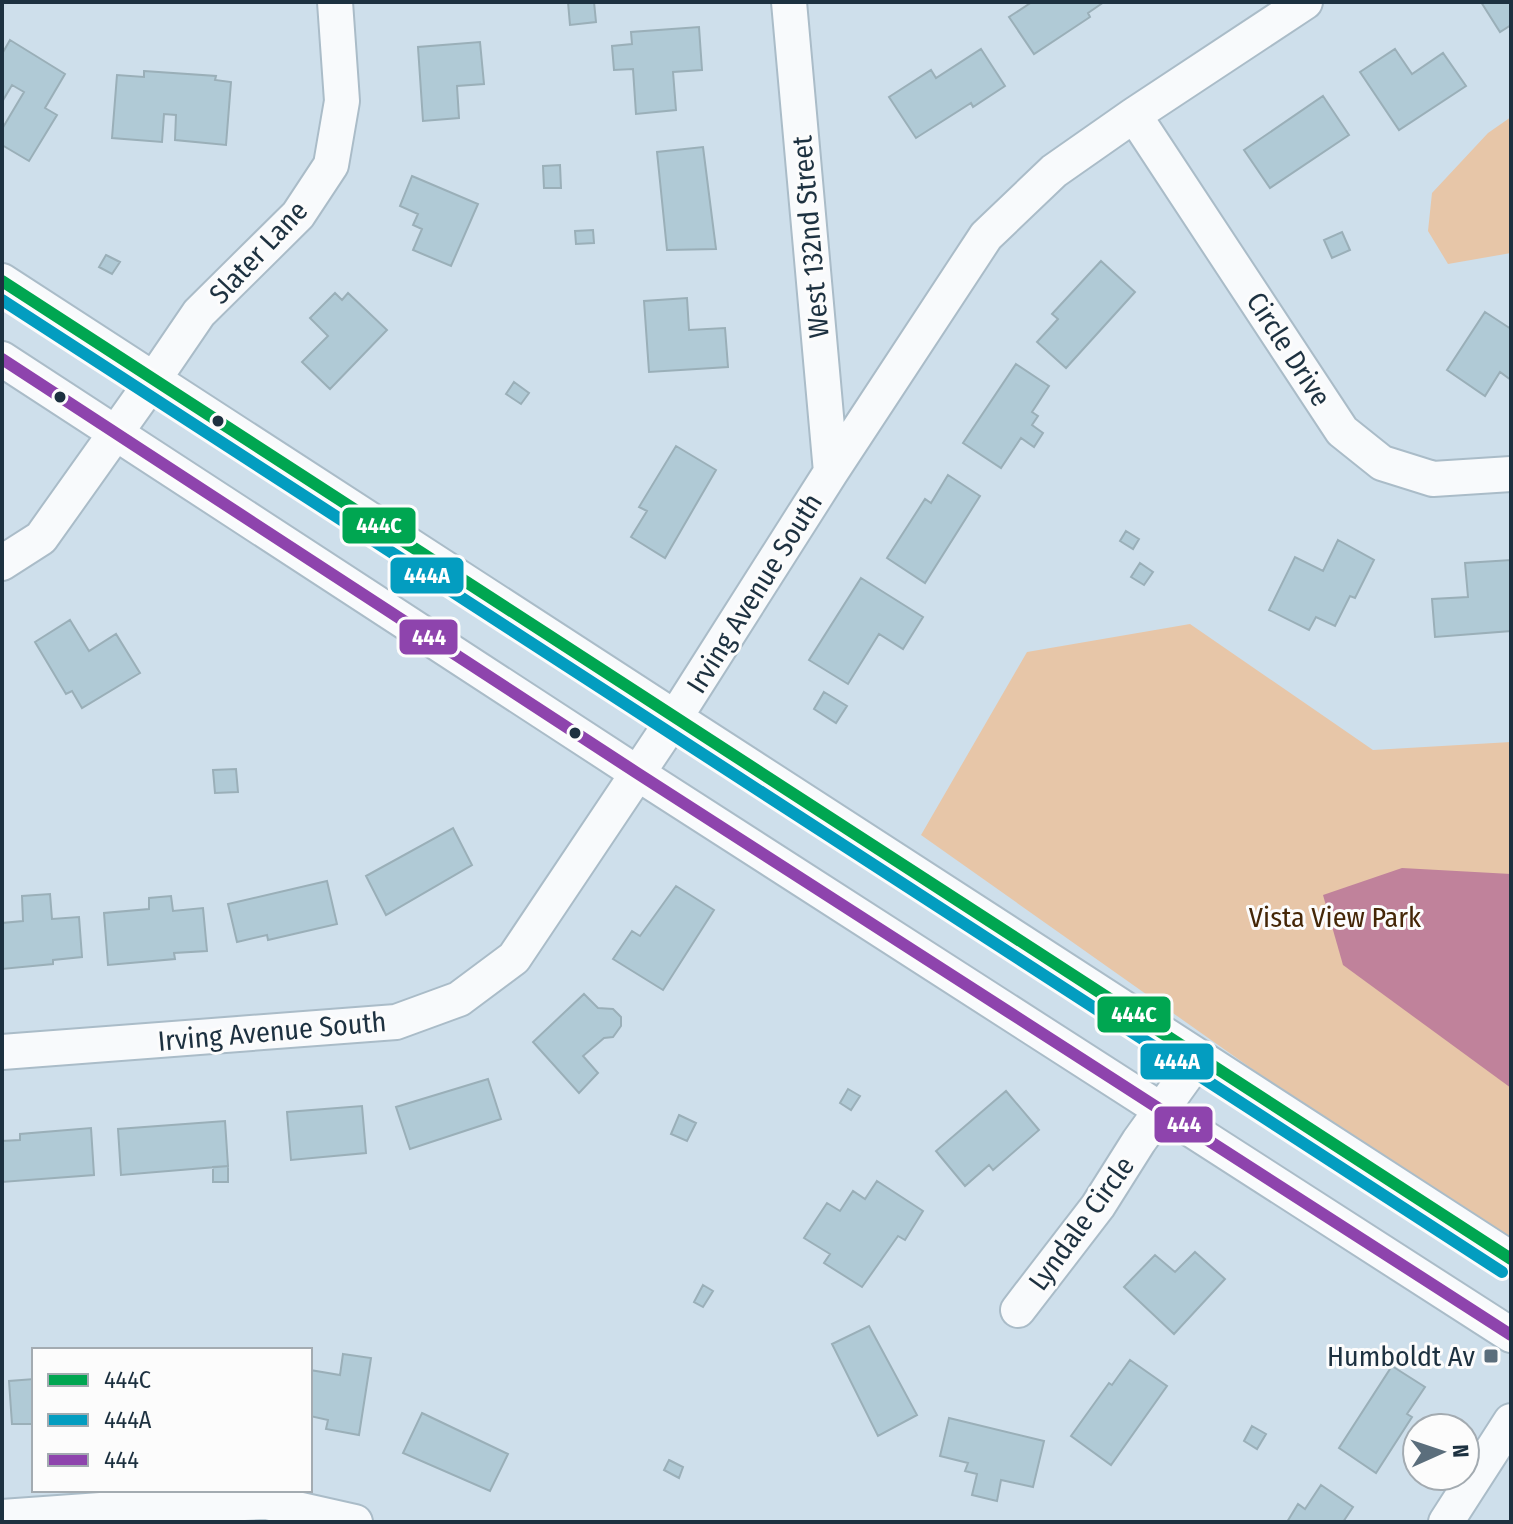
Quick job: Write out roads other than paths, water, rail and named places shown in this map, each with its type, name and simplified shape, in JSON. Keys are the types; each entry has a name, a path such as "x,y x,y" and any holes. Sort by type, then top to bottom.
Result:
{"street":[{"name":"Slater Lane","path":"2,563 41,538 199,313 298,215 331,165 342,101 335,2"},
{"name":"West 132nd Street","path":"789,2 831,472"},
{"name":"Irving Avenue South","path":"2,1052 396,1022 459,999 514,958 676,716 986,236 1054,171 1305,2"},
{"name":"Circle Drive","path":"1134,115 1342,431 1382,463 1433,479 1511,474"},
{"path":"2,281 1511,1259"},
{"path":"2,359 637,773 1511,1335"},
{"name":"Lyndale Circle","path":"1018,1310 1098,1206 1139,1141 1198,1059"},
{"path":"1446,1522 1511,1421"},
{"path":"2,1517 128,1515 266,1502 355,1522"}],"place":[{"name":"Humboldt Av","path":"1491,1356"}],"park label":[{"name":"Vista View Park","path":"1335,917"}]}
